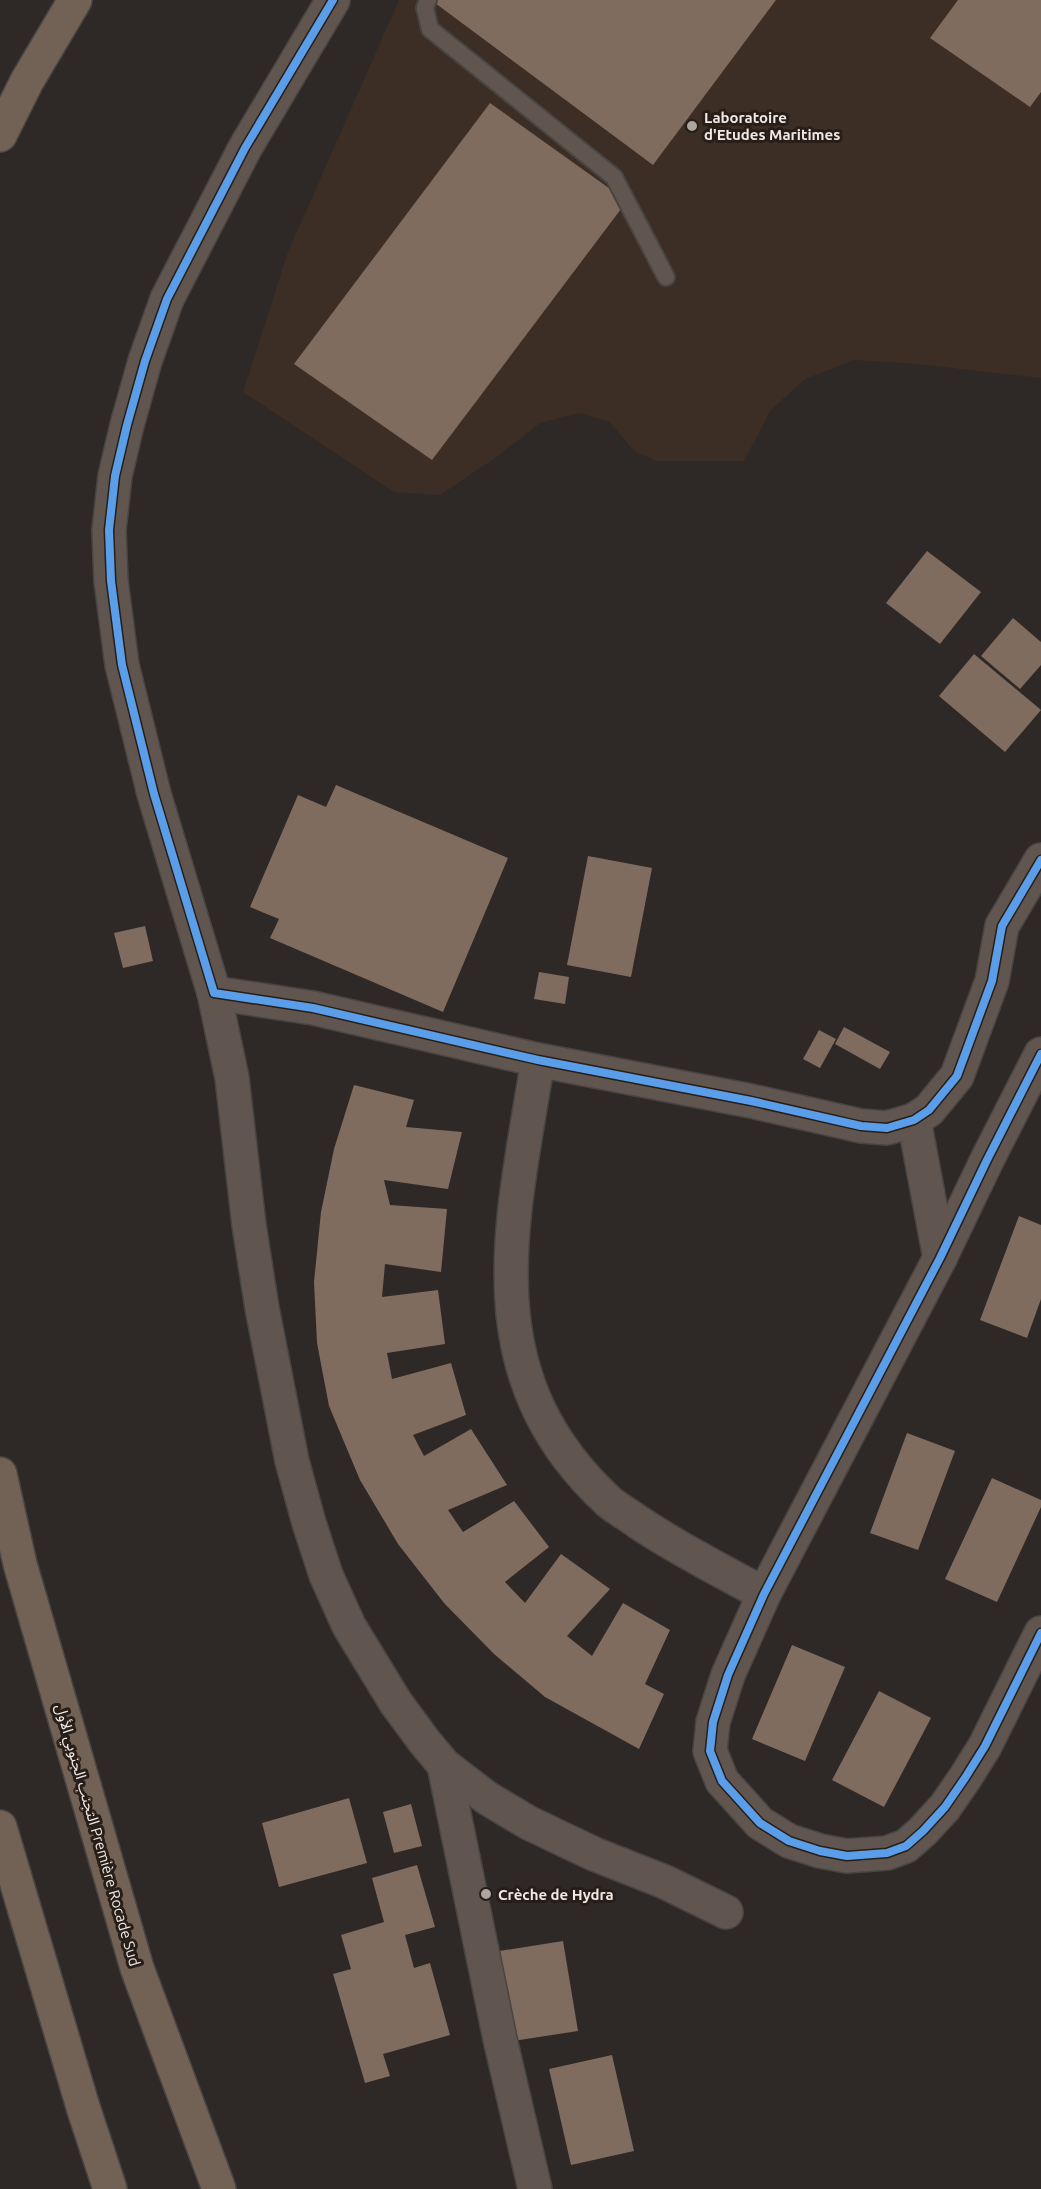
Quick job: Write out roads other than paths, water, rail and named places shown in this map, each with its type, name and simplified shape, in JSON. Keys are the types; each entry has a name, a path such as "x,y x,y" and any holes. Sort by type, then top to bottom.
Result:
{"highway":[{"path":"0,135 27,81 75,0"},
{"name":"التجنب الجنوبي الأول Première Rocade Sud","path":"0,1474 20,1564 127,1936 219,2189"},
{"path":"0,1827 110,2189"}],"street":[{"path":"333,0 245,148 167,299 145,361 115,476 110,530 111,581 122,665 154,794 214,993 232,1078 249,1225 262,1308 292,1461 326,1575 349,1626 396,1703 444,1765 487,1798 529,1823 594,1854 665,1882 726,1912"},
{"path":"214,993 313,1008 538,1060 752,1101 861,1126 887,1128 914,1120 929,1110 957,1076 992,981 1002,926 1041,860"},
{"path":"1041,1054 940,1258 764,1594 728,1675 713,1722 711,1751 722,1782 760,1823 789,1841 820,1851 847,1856 887,1853 906,1846 945,1808 985,1746 1041,1633"},
{"path":"538,1060 511,1231 510,1281 513,1320 520,1356 538,1408 557,1442 578,1469 610,1503 658,1534 764,1594"},
{"path":"914,1120 940,1258"},
{"path":"444,1765 500,2038 535,2189"}],"lane":[{"path":"428,0 425,8 429,29 614,177 666,277"}],"place":[{"name":"Laboratoire d'Etudes Maritimes","path":"692,126"},
{"name":"Crèche de Hydra","path":"486,1894"}]}
